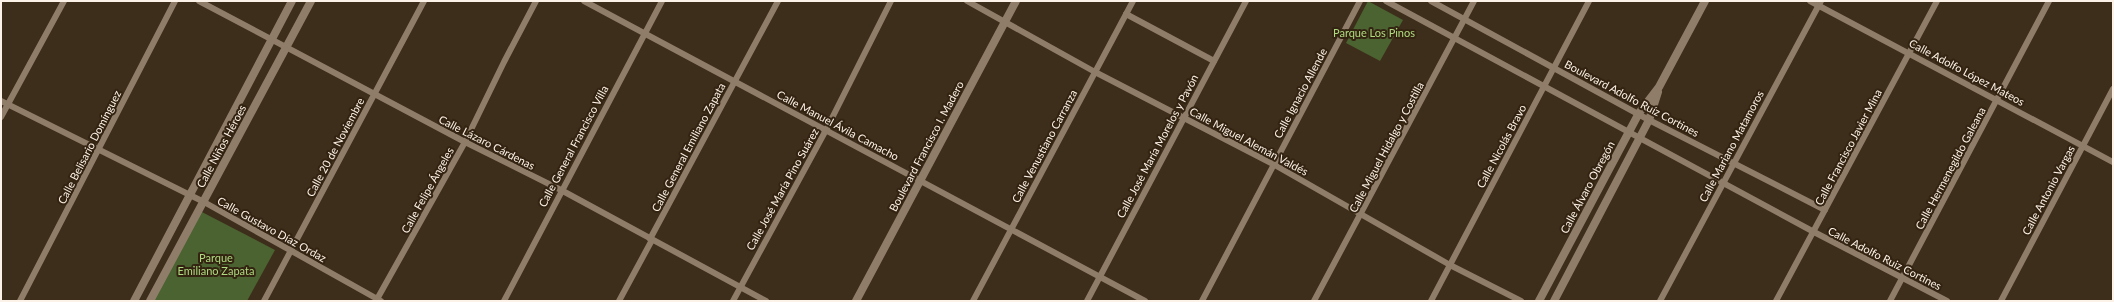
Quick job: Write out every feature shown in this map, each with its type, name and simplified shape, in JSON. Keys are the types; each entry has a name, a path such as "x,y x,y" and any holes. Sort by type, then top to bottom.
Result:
{"street":[{"path":"1,117 64,1"},
{"name":"Calle Belisario Domínguez","path":"20,301 175,1"},
{"name":"Calle Lázaro Cárdenas","path":"199,1 374,95 561,190 766,301"},
{"name":"Calle Niños Héroes","path":"134,301 292,1"},
{"name":"Calle Niños Héroes","path":"150,301 173,255 204,202 311,1"},
{"name":"Calle 20 de Noviembre","path":"264,301 424,1"},
{"name":"Calle Felipe Ángeles","path":"378,300 465,142 536,1"},
{"name":"Calle Manuel Ávila Camacho","path":"584,1 920,180 1099,278 1145,301"},
{"name":"Calle General Francisco Villa","path":"504,301 644,32 662,1"},
{"name":"Calle General Emiliano Zapata","path":"619,301 652,240 650,238 778,1"},
{"name":"Calle José María Pino Suárez","path":"733,301 826,130 891,1"},
{"name":"Calle Miguel Alemán Valdés","path":"967,1 1095,72 1273,164 1450,265 1521,301"},
{"name":"Boulevard Francisco I. Madero","path":"856,301 1016,1"},
{"name":"Calle Venustiano Carranza","path":"973,301 1133,1"},
{"name":"Calle José María Morelos y Pavón","path":"1087,301 1245,1"},
{"name":"Calle Ignacio Allende","path":"1202,301 1360,1"},
{"path":"1386,1 1639,139"},
{"name":"Boulevard Adolfo Ruíz Cortines","path":"1431,1 1639,113 1649,120 1825,210"},
{"name":"Calle Miguel Hidalgo y Costilla","path":"1314,301 1474,1"},
{"name":"Calle Nicolás Bravo","path":"1430,301 1589,1"},
{"name":"Calle Álvaro Obregón","path":"1539,301 1639,113 1659,87 1705,1"},
{"name":"Calle Adolfo López Mateos","path":"1810,1 1820,3 1909,53 2113,162"},
{"name":"Calle Francisco Javier Mina","path":"1776,301 1937,1"},
{"name":"Calle Hermenegildo Galeana","path":"1890,301 2049,1"},
{"name":"Calle Mariano Matamoros","path":"1660,301 1820,3"},
{"path":"1126,14 1214,61"},
{"name":"Calle Álvaro Obregón","path":"1554,301 1649,120 1659,87"},
{"name":"Calle Antonio Vargas","path":"2001,301 2113,89"},
{"name":"Calle Gustavo Díaz Ordaz","path":"1,101 99,148 204,202 378,300"},
{"name":"Calle Adolfo Ruiz Cortines","path":"1639,139 1947,301"}],"green space":[{"name":"Parque Los Pinos","path":"1368,1 1403,20 1380,61 1346,43"},
{"name":"Parque Emiliano Zapata","path":"200,211 275,250 247,301 152,301"}]}
